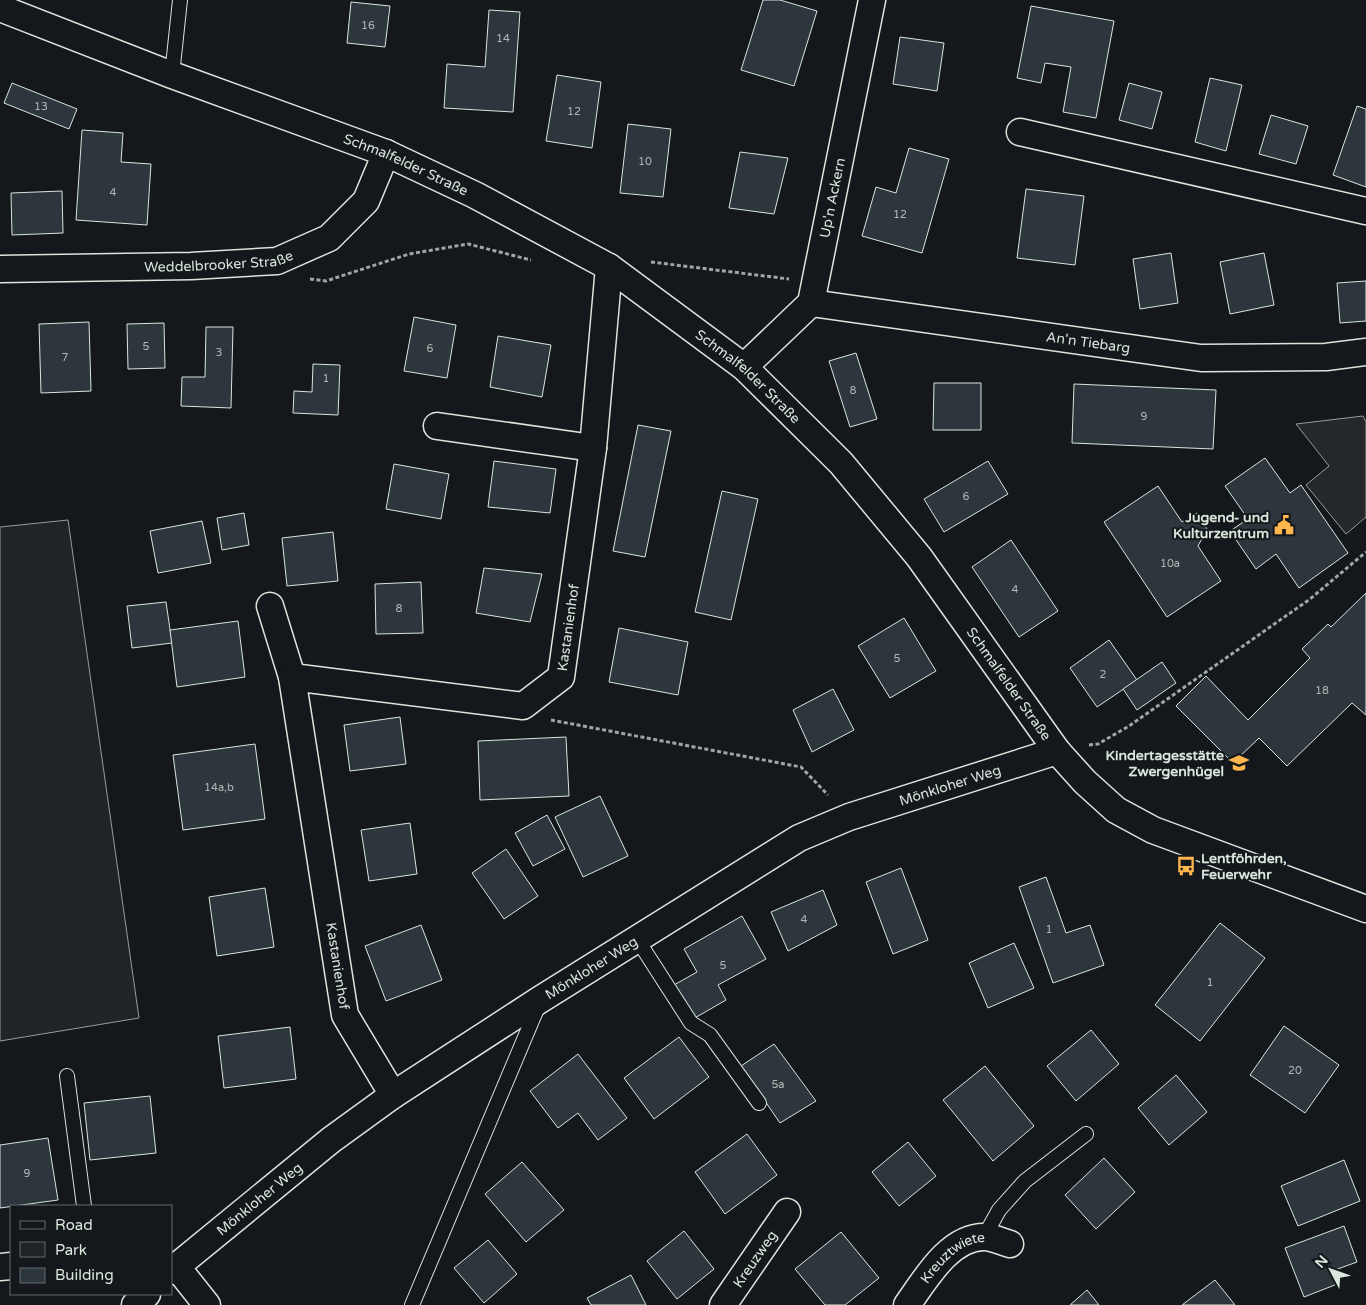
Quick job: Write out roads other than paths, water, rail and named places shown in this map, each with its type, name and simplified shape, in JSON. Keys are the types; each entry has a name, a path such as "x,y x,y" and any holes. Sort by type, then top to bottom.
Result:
{"street":[{"name":"Up'n Ackern","path":"814,292 872,0"},
{"name":"Schmalfelder Straße","path":"0,8 172,75 386,153 475,195 609,267 744,367 841,464 920,557 1057,751 1085,782 1116,810 1154,830 1366,909"},
{"path":"1020,132 1366,210"},
{"name":"Weddelbrooker Straße","path":"0,269 191,266 277,261 329,238 366,200 386,153"},
{"name":"Kastanienhof","path":"292,677 523,706 561,677 593,448 609,267"},
{"name":"An'n Tiebarg","path":"814,292 1201,358 1326,358 1366,352"},
{"path":"744,367 814,292"},
{"path":"437,426 593,448"},
{"name":"Kastanienhof","path":"270,606 292,677 345,1014 393,1095"},
{"name":"Mönkloher Weg","path":"173,1268 331,1140 393,1095 541,999 799,838 849,817 1057,751"},
{"name":"Kreuzweg","path":"723,1305 787,1212"},
{"name":"Kreuztwiete","path":"908,1305 939,1262 961,1242 984,1237 1010,1244"},
{"path":"173,1268 207,1305"},
{"path":"135,1305 146,1295"}],"lane":[{"path":"172,75 180,0"},
{"path":"637,940 691,1023 710,1035 759,1103"},
{"path":"412,1305 541,999"},
{"path":"67,1076 84,1205"},
{"path":"984,1237 999,1210 1025,1180 1086,1134"}],"place":[{"name":"Jugend- und Kulturzentrum","path":"1284,525"},
{"name":"Kindertagesstätte Zwergenhügel","path":"1239,763"},
{"name":"Lentföhrden, Feuerwehr","path":"1186,866"}]}
